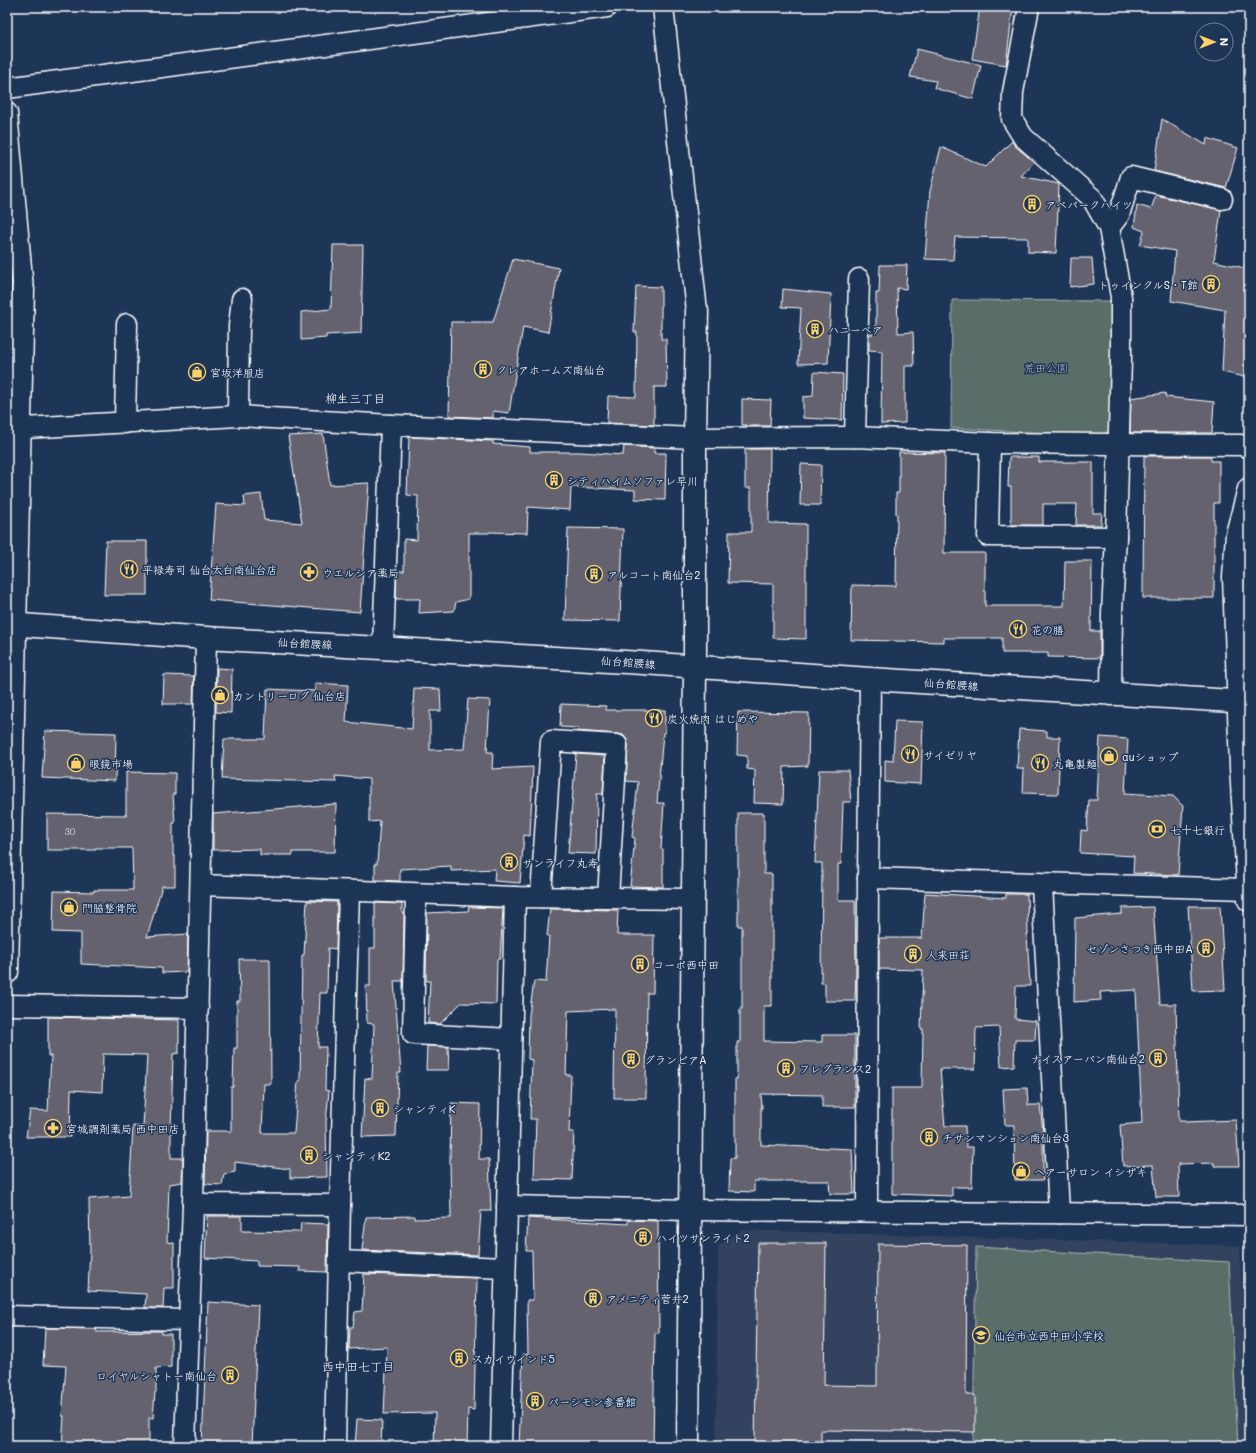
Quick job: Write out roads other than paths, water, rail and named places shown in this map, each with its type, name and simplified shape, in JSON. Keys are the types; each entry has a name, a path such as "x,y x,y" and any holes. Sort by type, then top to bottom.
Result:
{"street":[{"path":"7,88 607,7"},
{"path":"663,7 698,311 695,438 695,667 688,1446"},
{"path":"1029,7 1014,92 1012,119 1023,137 1092,198 1109,228 1121,297 1111,694"},
{"path":"7,113 23,289 14,429 7,972"},
{"path":"1109,228 1119,215 1131,177 1222,199"},
{"path":"855,438 859,279"},
{"path":"238,416 239,326 242,300"},
{"path":"125,423 128,324"},
{"path":"14,429 238,416 390,425 695,438 855,438 990,443 1118,443 1241,445 1249,447"},
{"path":"383,647 390,425"},
{"path":"990,443 988,536 1116,538"},
{"path":"868,878 1042,884 1249,895 1244,702 1234,577 1237,534 1249,489"},
{"name":"仙台館腰線","path":"11,625 206,638 383,647 1244,702"},
{"path":"185,1446 193,1204 206,638"},
{"path":"867,1211 870,679"},
{"path":"541,897 551,741 617,745 608,898"},
{"path":"201,884 416,894 515,897 693,899"},
{"path":"1042,884 1059,1213"},
{"path":"335,1446 349,891"},
{"path":"416,894 413,1034 511,1039"},
{"path":"501,1446 515,897"},
{"path":"7,1005 198,1008"},
{"path":"193,1204 340,1205"},
{"path":"507,1206 690,1210 1249,1216"},
{"path":"339,1261 505,1268"},
{"path":"7,1316 189,1320"}],"place":[{"name":"アベパークハイツ","path":"1032,204"},
{"name":"トゥインクルS・T館","path":"1211,284"},
{"name":"ハニーベア","path":"815,329"},
{"name":"クレアホームズ南仙台","path":"483,369"},
{"name":"宮坂洋服店","path":"197,372"},
{"name":"シティハイムソファレ早川","path":"554,480"},
{"name":"平禄寿司 仙台太白南仙台店","path":"129,569"},
{"name":"ウエルシア薬局","path":"309,572"},
{"name":"アルコート南仙台2","path":"594,574"},
{"name":"花の膳","path":"1018,629"},
{"name":"カントリーログ 仙台店","path":"220,695"},
{"name":"炭火焼肉 はじめや","path":"654,718"},
{"name":"サイゼリヤ","path":"910,754"},
{"name":"auショップ","path":"1109,756"},
{"name":"眼鏡市場","path":"76,763"},
{"name":"丸亀製麺","path":"1040,763"},
{"name":"七十七銀行","path":"1157,829"},
{"name":"サンライフ丸寿","path":"509,862"},
{"name":"門脇整骨院","path":"69,907"},
{"name":"セゾンさつき西中田A","path":"1206,948"},
{"name":"人来田荘","path":"913,954"},
{"name":"コーポ西中田","path":"640,964"},
{"name":"ナイスアーバン南仙台2","path":"1158,1058"},
{"name":"グランビアA","path":"631,1059"},
{"name":"フレグランス2","path":"786,1068"},
{"name":"シャンティK","path":"380,1108"},
{"name":"宮城調剤薬局 西中田店","path":"53,1128"},
{"name":"チサンマンション南仙台3","path":"929,1137"},
{"name":"シャンティK2","path":"309,1155"},
{"name":"ヘアーサロン イシザキ","path":"1021,1171"},
{"name":"ハイツサンライト2","path":"643,1237"},
{"name":"アメニティ菅井2","path":"593,1298"},
{"name":"仙台市立西中田小学校","path":"981,1335"},
{"name":"スカイウインド5","path":"459,1358"},
{"name":"ロイヤルシャトー南仙台","path":"230,1375"},
{"name":"パーシモン参番館","path":"535,1401"}],"district":[{"name":"柳生三丁目","path":"355,398"},
{"name":"西中田七丁目","path":"358,1366"}],"park label":[{"name":"荒田公園","path":"1046,367"}]}
